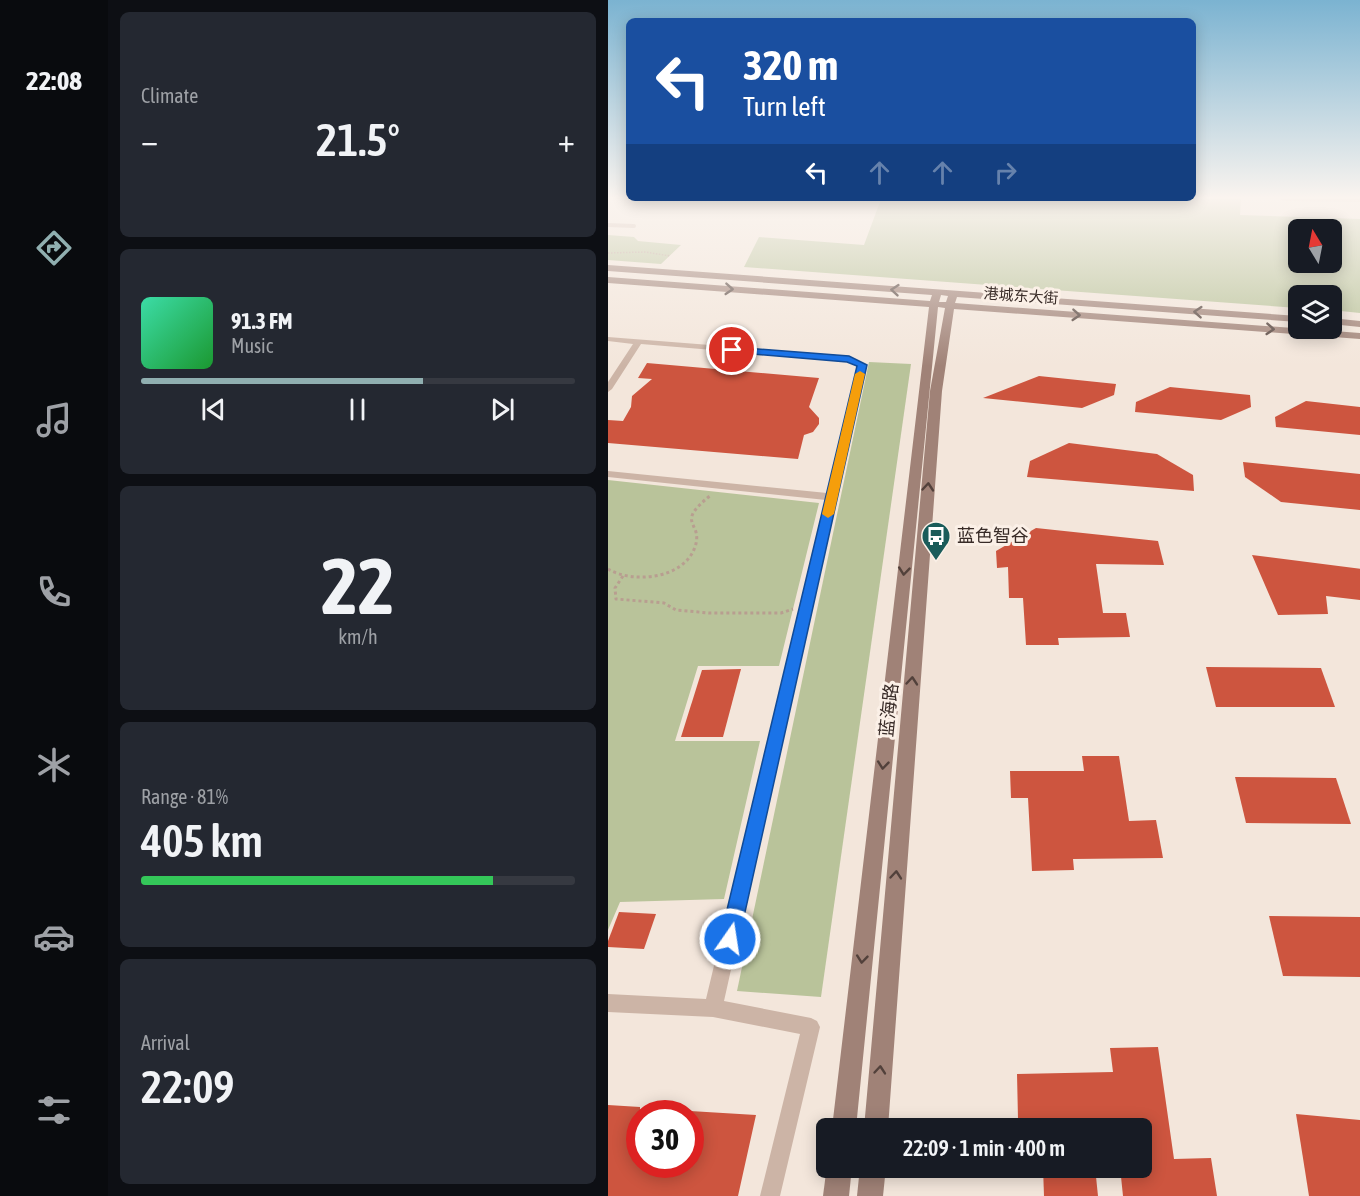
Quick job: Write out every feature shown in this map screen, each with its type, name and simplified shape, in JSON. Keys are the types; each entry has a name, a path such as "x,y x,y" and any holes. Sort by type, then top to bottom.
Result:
{"main road":[{"name":"港城东大街","path":"608,268 1361,336"},
{"name":"港城东大街","path":"608,280 1288,318"},
{"name":"蓝海路","path":"845,1118 944,299"},
{"name":"蓝海路","path":"877,1118 936,391 945,325 944,299"},
{"path":"1342,322 1361,324"},
{"path":"836,1196 838,1178"},
{"path":"870,1196 871,1178"}],"street":[{"path":"608,339 849,359 862,365 713,1008"},
{"path":"608,389 638,342"},
{"path":"608,474 832,497"},
{"path":"608,1003 713,1008 811,1027 770,1196"}],"path":[{"path":"663,255 670,256"},
{"path":"608,569 623,576 665,574 687,560 696,547 695,533 690,520 696,507 714,492"},
{"path":"623,576 615,588 616,599 664,603 676,610 709,613 781,613 793,609"}],"green space":[{"path":"608,255 671,255 661,264 608,260"},
{"path":"750,255 1288,255 1288,273 1342,273 1342,255 1360,255 1360,313 1342,311 1342,285 1288,285 1288,307 744,267"},
{"path":"869,362 911,364 821,997 737,991"},
{"path":"608,480 819,503 779,666 698,666 675,741 760,741 724,899 620,902 608,930"}],"building":[{"path":"647,363 819,378 809,407 819,418 819,424 813,432 804,435 798,459 608,443 608,420 623,421 631,407 632,396 652,379 638,378"},
{"path":"1039,376 1116,384 1114,395 1082,408 983,398"},
{"path":"1170,387 1250,395 1251,407 1221,420 1135,412 1136,402"},
{"path":"1306,401 1361,407 1361,435 1276,427 1275,417"},
{"path":"1069,443 1157,454 1193,475 1194,491 1027,477 1030,461"},
{"path":"1243,462 1361,474 1361,510 1281,502 1245,477"},
{"path":"1036,528 1158,541 1164,565 1096,564 1103,613 1126,613 1130,637 1058,638 1059,645 1026,645 1023,598 1009,598 1008,567 997,568 996,551"},
{"path":"1252,555 1361,569 1361,600 1326,596 1328,614 1278,615"},
{"path":"1206,667 1321,668 1335,707 1216,707"},
{"path":"741,669 723,737 681,737 702,670"},
{"path":"1082,756 1119,756 1129,821 1156,820 1163,858 1073,859 1074,870 1032,871 1028,798 1011,798 1010,771 1084,771"},
{"path":"1235,777 1336,778 1351,824 1246,823"},
{"path":"619,912 656,914 644,949 608,947"},
{"path":"1269,916 1361,917 1361,977 1283,976"},
{"path":"1158,1047 1174,1159 1211,1158 1217,1196 1123,1196 1121,1178 1152,1178 1152,1118 1018,1118 1017,1074 1113,1072 1110,1048"},
{"path":"608,1105 626,1106 626,1178 704,1178 704,1112 756,1115 738,1196 608,1196"},
{"path":"1296,1114 1361,1120 1361,1196 1309,1196"},
{"path":"1043,1178 1096,1178 1098,1196 1044,1196"}],"slow traffic":[{"path":"828,514 860,374"}],"place":[{"name":"蓝色智谷","path":"936,562"}],"route":[{"path":"730,939 862,365 849,359 732,350"}]}
